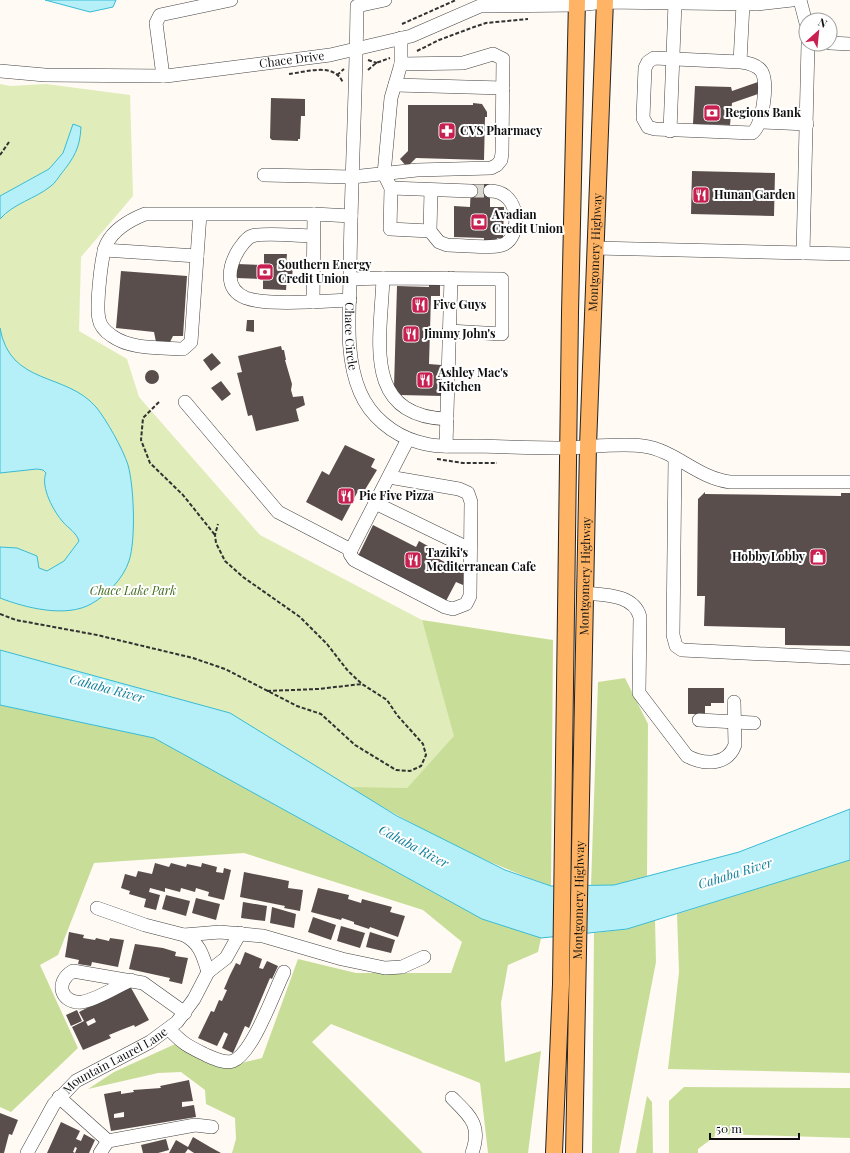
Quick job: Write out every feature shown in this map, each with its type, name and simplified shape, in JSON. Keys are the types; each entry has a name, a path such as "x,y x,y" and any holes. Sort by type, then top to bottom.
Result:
{"main road":[{"name":"Montgomery Highway","path":"554,1153 574,732 585,593 588,446 605,1"},
{"name":"Montgomery Highway","path":"574,1153 577,985 569,448 577,3"}],"street":[{"path":"163,76 156,23 160,15 231,0"},
{"path":"356,3 386,0"},
{"name":"Chace Drive","path":"0,71 45,75 163,76 330,55 355,49 399,32 411,36 480,6 605,1 743,4 792,0"},
{"path":"800,0 803,12"},
{"name":"Chace Circle","path":"356,3 350,279 351,364 360,393 367,405 385,426 408,439 433,446 569,448 588,446 644,446 664,452 715,480 730,482 850,482"},
{"path":"670,131 675,3"},
{"path":"740,62 743,4"},
{"path":"399,32 401,64 391,98 384,174 391,188 390,229 430,231"},
{"path":"838,43 850,44"},
{"path":"804,253 808,52"},
{"path":"264,175 352,177 417,170 486,168 497,165 501,160 502,153 504,59 493,54 464,63 401,64"},
{"path":"654,58 740,62 756,66 761,71 765,79 760,122 756,130 752,133 670,131 655,129 645,122 645,68 648,62 654,58"},
{"path":"395,85 503,88"},
{"path":"760,122 807,124"},
{"path":"391,188 470,191"},
{"path":"431,190 430,231 439,242 446,245 496,246 508,242 514,232 515,210 509,198 503,194 490,191"},
{"path":"200,214 193,336 188,346 183,349 128,345 111,336 99,318 101,259 107,243 114,234 130,220 145,214 200,214 314,214 351,216"},
{"path":"313,302 314,214"},
{"path":"313,236 251,236 247,239 233,259 230,271 231,284 234,290 245,297 260,301 313,302 350,300"},
{"path":"595,248 850,254"},
{"path":"104,250 197,256"},
{"path":"383,278 380,360 382,374 395,398 406,408 424,417 447,419"},
{"path":"446,446 451,278"},
{"path":"350,279 502,278 502,334 450,331"},
{"path":"185,402 278,512 351,550"},
{"path":"389,477 459,489 468,493 470,502 469,600 460,608 453,609 446,607 354,560 350,554 408,439"},
{"path":"675,458 673,635 676,646 682,650 850,658"},
{"path":"375,503 470,549"},
{"path":"585,593 614,596 625,600 638,610 640,617 639,693 687,756 696,761 713,763 727,757 733,752 735,745 734,702"},
{"path":"699,720 754,723"},
{"path":"97,908 145,926 184,935 220,932 263,936 342,959 390,968 402,967 424,957"},
{"name":"Mountain Laurel Lane","path":"27,1153 44,1120 59,1097 76,1081 122,1057 169,1029 185,1013 208,972 226,958 240,934"},
{"path":"184,935 195,942 201,950 208,972"},
{"path":"169,1029 184,1045 208,1056 225,1062 232,1062 242,1055 253,1038 284,972"},
{"path":"131,980 143,983 185,1013"},
{"path":"59,1097 108,1141"},
{"path":"452,1098 471,1118 475,1127 475,1144 472,1153"},
{"path":"100,1153 108,1141 195,1125 212,1128"}],"path":[{"path":"399,32 456,0"},
{"path":"0,155 9,142"},
{"path":"159,402 143,418 141,440 150,463 184,495 215,535"},
{"path":"0,614 16,620 97,635 192,658 225,670 297,706 321,714 355,744 396,770 410,772 421,766 426,755 423,744 397,715 387,700 362,684 348,671 327,644 300,617 243,577 225,561 216,542 215,535 218,524"},
{"path":"267,691 318,689 362,684"}],"green space":[{"name":"Chace Lake Park","path":"0,84 10,86 46,84 130,95 133,196 81,257 79,331 127,359 139,397 260,535 422,620 455,736 407,788 308,801 0,724"},
{"path":"422,620 553,640 551,886 498,865 447,842 349,787 407,788 454,736"},
{"path":"625,678 648,724 647,876 614,885 591,885 598,682"},
{"path":"0,705 154,738 482,919 541,938 538,952 508,965 501,1003 505,1062 541,1051 528,1153 488,1153 480,1083 331,1024 312,1042 423,1153 232,1153 236,1139 235,1118 206,1104 205,1090 181,1072 158,1073 88,1089 114,1072 184,1040 228,1066 262,1058 298,959 356,973 451,973 462,942 423,910 244,853 94,863 58,955 40,965 78,1048 11,1112 0,1107"},
{"path":"850,860 850,1073 668,1069 679,972 677,914"},
{"path":"655,920 656,962 619,1153 592,1153 594,933 627,929"},
{"path":"684,1087 850,1088 850,1138 718,1134 698,1149 698,1153 669,1153 669,1101"},
{"path":"647,1096 652,1102 653,1153 636,1153"}],"water":[{"path":"45,0 116,0 113,7 90,12"},
{"path":"73,124 81,127 78,147 69,163 56,180 45,190 18,205 0,219 0,196 49,169 63,153"},
{"path":"0,328 6,347 15,360 40,376 70,388 84,396 96,407 114,434 128,465 132,486 133,513 133,540 129,561 123,574 114,586 91,604 81,608 58,611 46,610 22,605 0,598 0,547 17,548 37,556 39,568 47,571 64,561 79,541 74,533 59,518 52,506 46,492 46,473 43,470 37,469 0,473"},
{"name":"Cahaba River","path":"0,650 230,713 397,816 505,870 551,886 614,885 739,852 850,809 850,860 627,929 541,938 482,919 154,738 0,705"}],"building":[{"name":"Regions Bank","path":"758,82 762,94 732,103 730,125 693,124 695,86 731,87 732,91"},
{"path":"271,98 305,99 305,116 301,116 300,139 298,139 298,141 272,140 270,138"},
{"name":"CVS Pharmacy","path":"473,103 482,104 487,112 487,117 485,117 484,160 416,158 407,167 400,159 408,151 408,105 473,105"},
{"path":"692,171 775,173 774,216 691,214"},
{"name":"Avadian Credit Union","path":"471,184 490,184 490,207 504,207 503,238 497,238 496,242 484,241 484,238 454,237 454,206 470,207"},
{"name":"Southern Energy Credit Union","path":"264,254 287,254 286,265 293,266 292,278 287,277 286,290 263,289 263,279 236,278 237,264 264,265"},
{"path":"121,271 187,276 183,336 173,336 169,344 156,342 154,332 116,328"},
{"path":"429,285 440,285 440,296 431,296 429,364 441,365 440,385 443,385 443,396 400,395 394,387 397,286 429,287"},
{"path":"247,320 254,320 254,332 246,331"},
{"path":"281,346 282,350 284,350 285,360 292,384 291,390 293,397 303,396 305,405 296,409 299,421 256,431 252,415 248,416 237,373 242,372 238,356"},
{"path":"212,353 221,363 211,371 203,360"},
{"path":"149,370 155,370 159,374 159,380 155,384 149,384 145,380 145,374"},
{"path":"221,381 231,394 222,401 211,388"},
{"path":"345,445 375,459 371,467 377,470 363,493 358,491 342,521 306,502 322,471 329,475"},
{"path":"705,492 705,494 841,496 841,493 850,493 850,646 785,645 785,628 704,626 705,596 697,596 698,499"},
{"path":"373,525 416,547 419,541 435,550 432,555 466,574 466,580 463,585 456,582 446,601 358,556"},
{"path":"688,688 724,688 724,703 711,703 711,706 705,706 705,714 688,714"},
{"path":"155,863 169,867 171,863 186,867 187,864 201,867 202,863 217,867 216,872 223,873 224,868 231,870 224,900 208,896 209,892 196,888 195,892 181,888 180,892 165,888 165,892 150,888 149,892 160,895 156,910 144,907 146,899 129,894 130,891 121,888 125,874 136,877 138,871 152,874"},
{"path":"244,872 289,881 288,888 303,890 300,911 284,908 285,906 240,897"},
{"path":"318,888 349,895 348,899 361,903 362,899 392,907 390,912 405,916 398,937 370,927 369,929 354,924 354,922 342,918 341,920 311,912"},
{"path":"166,895 190,901 186,916 162,909"},
{"path":"196,898 220,904 216,920 192,913"},
{"path":"243,902 267,906 265,921 241,918"},
{"path":"272,907 296,914 294,928 270,923"},
{"path":"313,917 336,925 331,940 308,932"},
{"path":"341,926 365,933 360,948 337,941"},
{"path":"69,932 84,935 83,938 95,940 96,938 109,941 110,938 124,940 118,967 92,962 91,966 78,964 79,960 65,957"},
{"path":"370,932 395,940 391,953 366,947"},
{"path":"135,944 163,948 176,952 175,956 188,958 182,984 169,981 170,978 129,969"},
{"path":"245,952 262,959 259,968 263,969 267,961 278,966 272,979 270,978 249,1028 245,1026 233,1053 222,1048 228,1034 224,1032 217,1046 198,1038 211,1011 214,1012 219,1000 222,1001 227,990 224,989 230,975 236,963 240,965"},
{"path":"130,986 149,1020 135,1027 134,1025 109,1035 111,1038 83,1050 72,1027 84,1021 79,1012","holes":["94,1018 96,1022 88,1026 86,1022"]},
{"path":"77,1010 82,1021 71,1026 66,1015"},
{"path":"189,1080 193,1101 182,1102 182,1107 194,1105 196,1117 111,1131 104,1094 121,1091 121,1094 134,1092 133,1090 161,1088 160,1086","holes":["124,1112 124,1117 114,1118 114,1114"]},
{"path":"0,1113 18,1120 12,1135 9,1134 4,1153 0,1153"},
{"path":"61,1122 80,1131 76,1139 81,1141 84,1134 95,1140 89,1153 75,1153 47,1153","holes":["75,1147 77,1148 75,1153 73,1152"]},
{"path":"193,1137 221,1153 194,1153 188,1149 185,1153 169,1153 176,1140 188,1147"},
{"path":"166,1139 169,1150 158,1153 143,1153 141,1145"}],"tunnel":[{"path":"471,191 490,191"}],"place":[{"name":"Regions Bank","path":"712,113"},
{"name":"CVS Pharmacy","path":"447,131"},
{"name":"Hunan Garden","path":"701,195"},
{"name":"Avadian Credit Union","path":"479,222"},
{"name":"Southern Energy Credit Union","path":"265,272"},
{"name":"Five Guys","path":"420,305"},
{"name":"Jimmy John's","path":"411,334"},
{"name":"Ashley Mac's Kitchen","path":"425,380"},
{"name":"Pie Five Pizza","path":"346,496"},
{"name":"Hobby Lobby","path":"818,557"},
{"name":"Taziki's Mediterranean Cafe","path":"413,560"}]}
